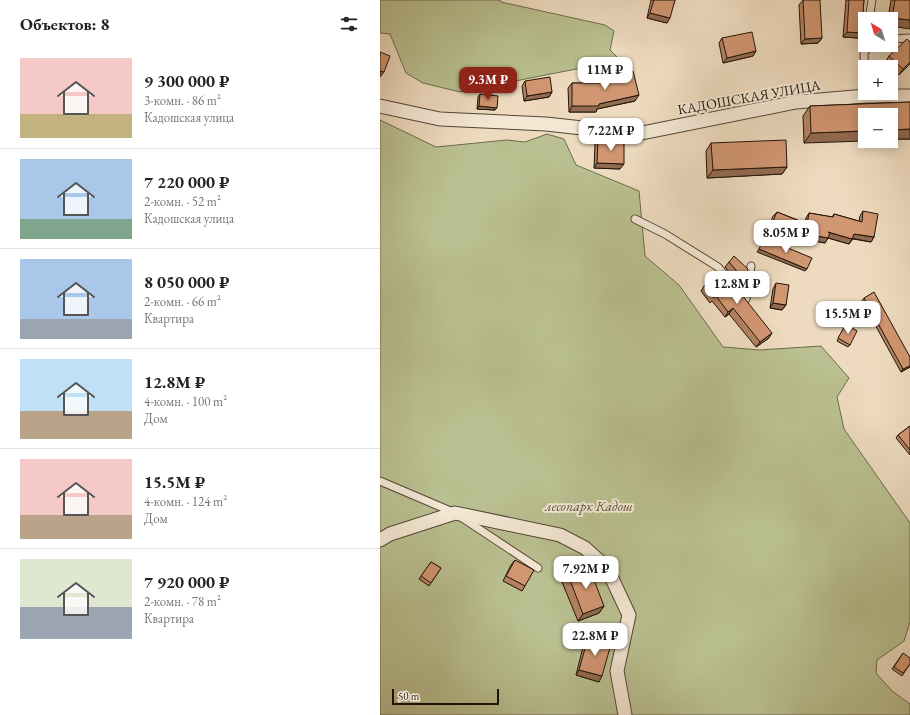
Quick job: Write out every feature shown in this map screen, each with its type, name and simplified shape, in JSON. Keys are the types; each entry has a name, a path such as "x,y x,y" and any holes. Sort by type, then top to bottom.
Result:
{"street":[{"name":"КАДОШСКАЯ УЛИЦА","path":"380,106 440,119 546,124 637,134 796,102 858,92"},
{"name":"КАДОШСКАЯ УЛИЦА","path":"898,95 910,96"},
{"path":"380,540 390,534 454,513 560,535 585,548 607,568 629,615 617,671 625,715"}],"lane":[{"path":"870,12 872,0"},
{"path":"898,38 910,38"},
{"path":"864,52 864,60"},
{"path":"634,219 665,234 718,267 746,299 751,266"},
{"path":"380,481 454,513 538,568"}],"green space":[{"path":"380,0 500,0 501,2 605,25 614,31 610,50 630,70 576,69 460,92 423,83 406,73 390,34 380,33"},
{"name":"лесопарк Кадош","path":"380,120 436,147 507,140 525,142 547,134 564,139 576,165 639,191 645,256 679,285 723,347 760,350 821,346 849,378 837,397 844,429 910,523 910,622 904,641 877,660 876,673 892,691 910,704 910,715 380,715"}],"building":[{"path":"654,0 675,0 670,18 650,13"},
{"path":"803,0 820,0 822,38 805,39"},
{"path":"849,0 864,0 863,12 858,12 858,33 847,32"},
{"path":"895,0 910,0 910,20 898,19 898,12 893,12"},
{"path":"752,32 756,51 727,58 722,38"},
{"path":"907,39 910,42 910,62 903,69 898,64 898,60 893,60 889,56 893,52 898,52 898,48"},
{"path":"380,52 390,56 384,72 380,71"},
{"path":"633,71 639,95 599,104 599,106 572,106 572,83 608,83 606,78"},
{"path":"550,77 552,92 527,96 525,81"},
{"path":"480,94 498,96 497,108 479,106"},
{"path":"910,102 910,129 898,130 898,108 858,108 858,131 811,133 810,106"},
{"path":"598,139 624,140 624,164 597,163"},
{"path":"786,140 787,167 713,170 711,143"},
{"path":"863,211 878,214 874,237 854,234 852,239 828,232 830,233 828,238 770,228 777,212 807,224 809,213 833,217 834,214 862,222"},
{"path":"764,238 812,258 807,269 759,249"},
{"path":"734,256 748,269 747,278 745,281 729,262"},
{"path":"723,271 772,333 760,342 733,308 728,312 716,296 714,298 704,286"},
{"path":"776,283 789,285 786,305 773,303"},
{"path":"874,292 910,357 910,366 903,369 864,298"},
{"path":"846,324 857,331 850,345 838,338"},
{"path":"910,426 910,450 898,435"},
{"path":"515,560 534,570 525,586 506,576"},
{"path":"431,562 441,568 431,583 421,576"},
{"path":"589,567 604,606 583,614 568,575"},
{"path":"588,638 611,644 602,676 579,670"},
{"path":"903,653 910,658 910,664 903,673 894,667"}]}
